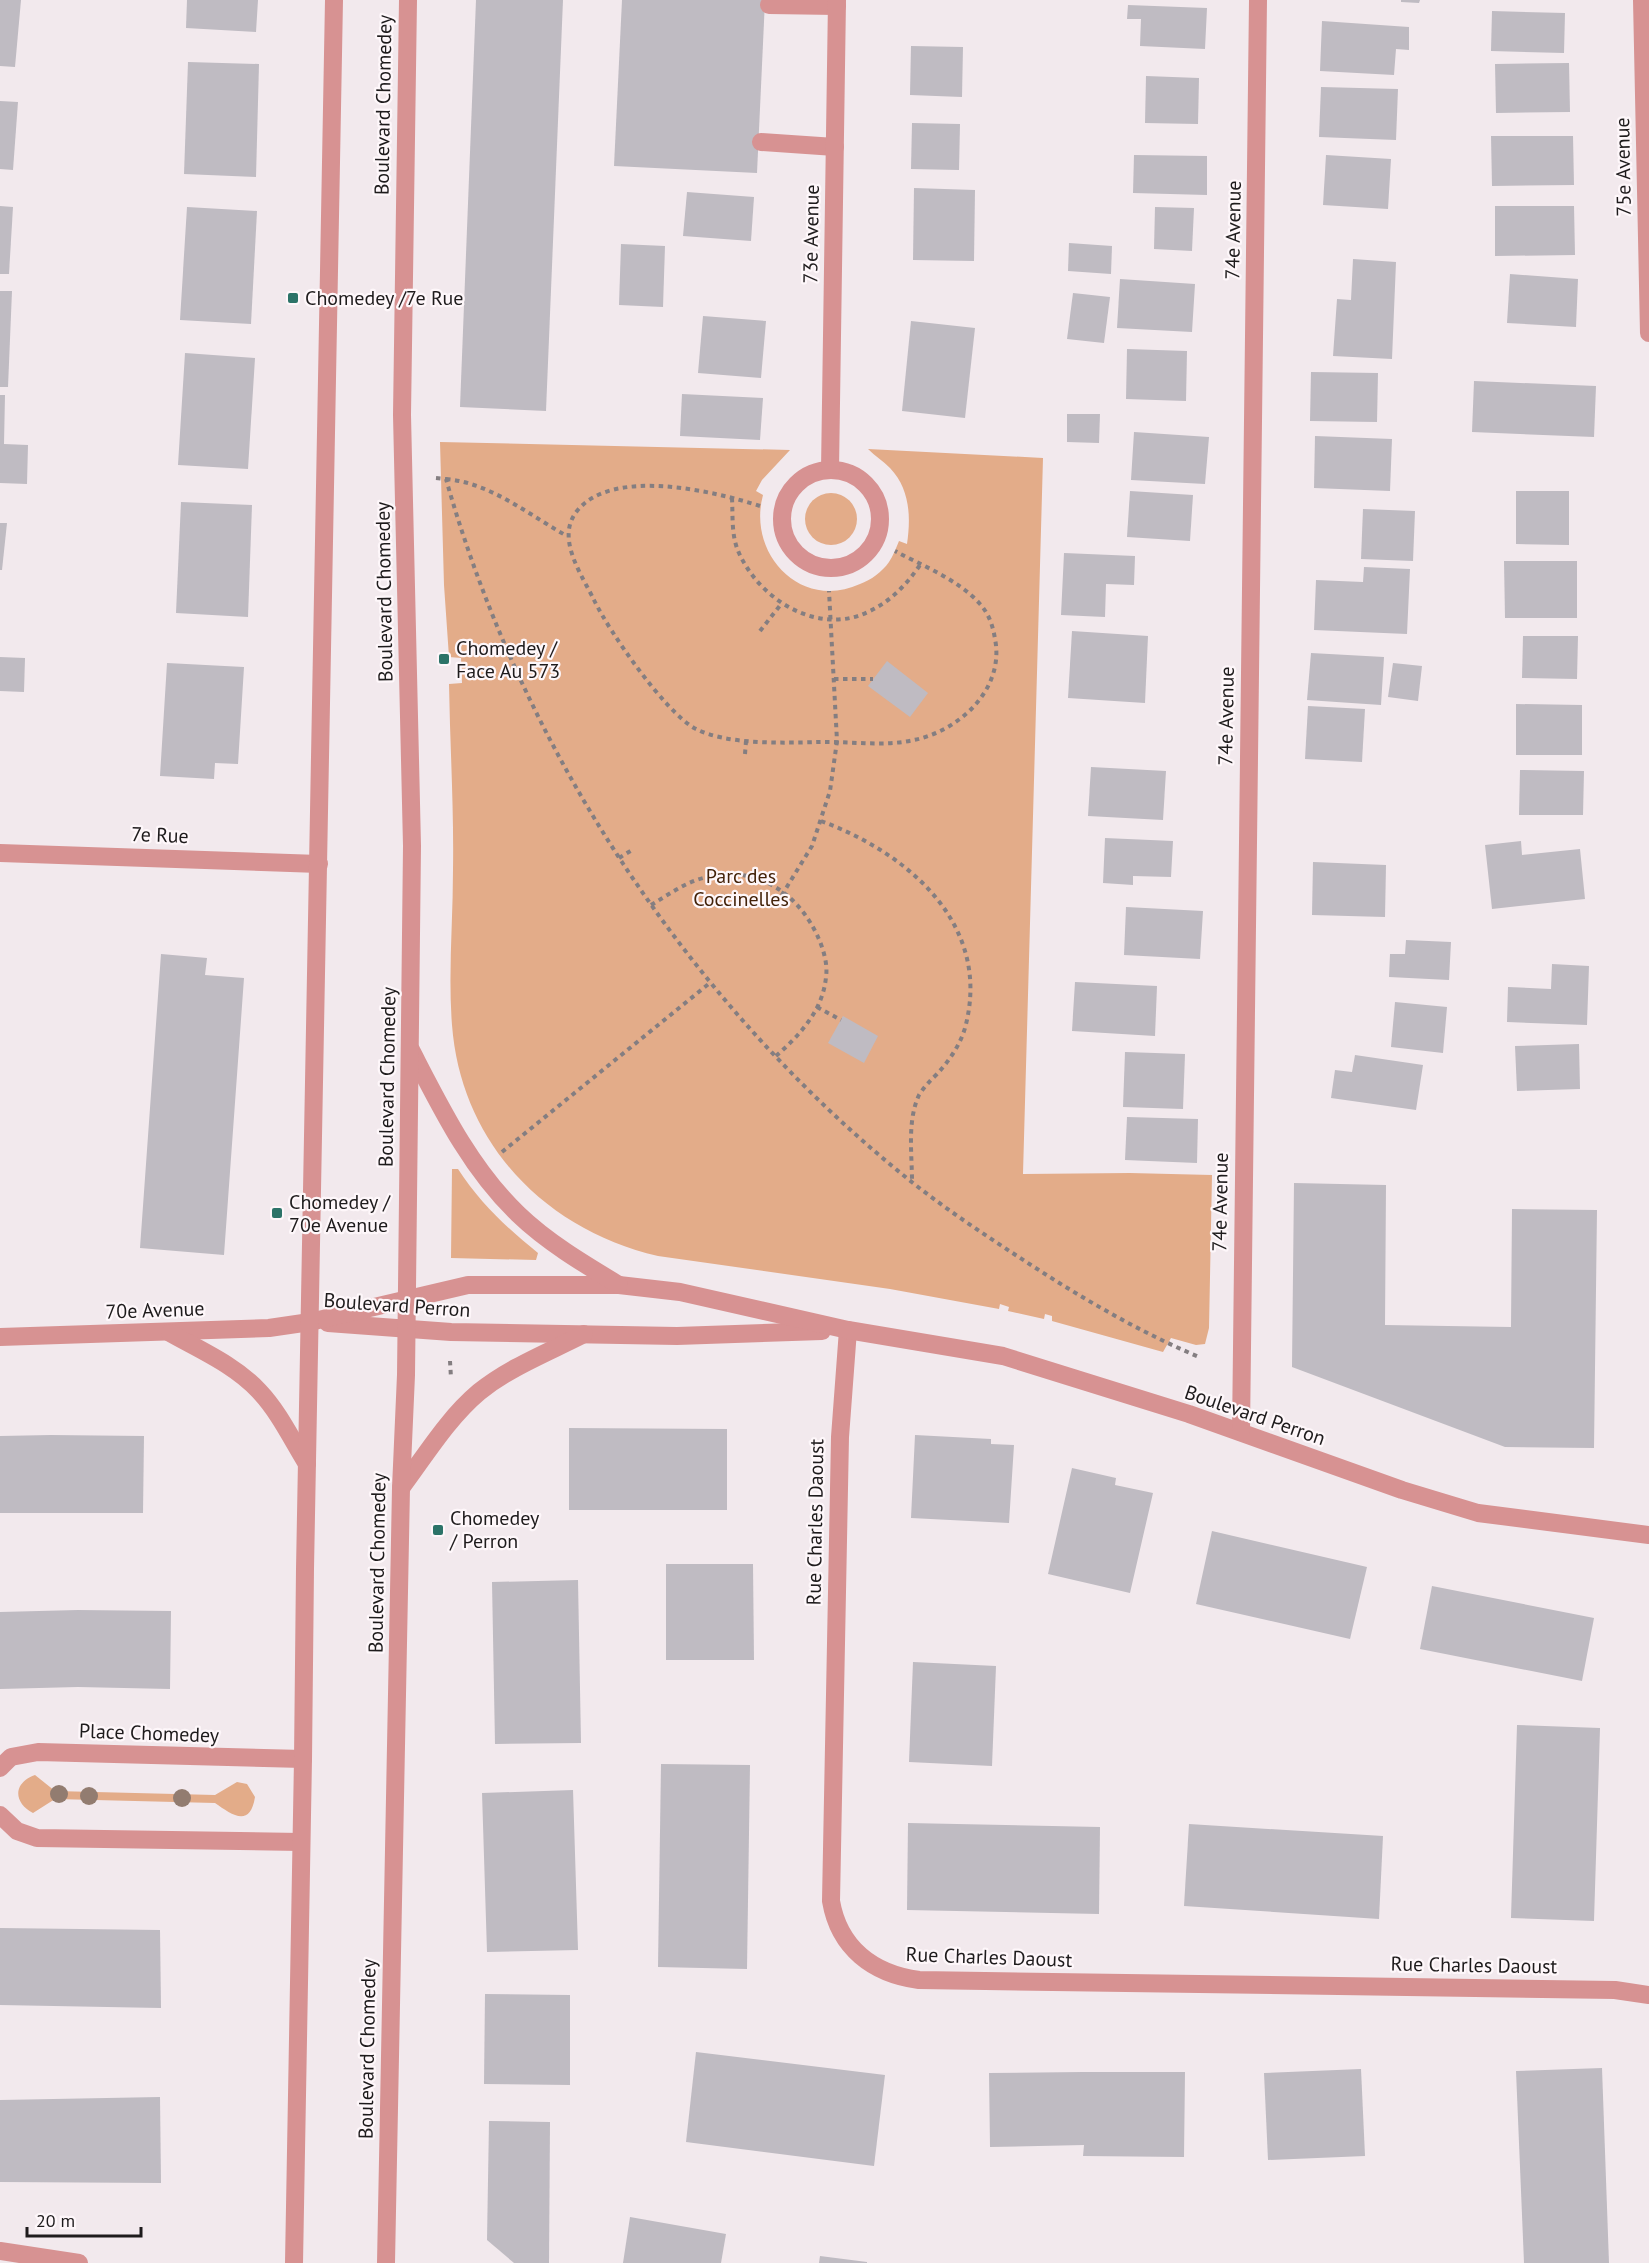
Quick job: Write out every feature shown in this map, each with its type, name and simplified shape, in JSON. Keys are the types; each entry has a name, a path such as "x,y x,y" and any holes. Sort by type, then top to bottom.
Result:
{"street":[{"path":"294,2263 334,0"},
{"name":"Boulevard Chomedey","path":"386,2263 401,1488 407,1299 410,1048 412,766 404,555 402,415 408,0"},
{"name":"74e Avenue","path":"1240,1432 1258,0"},
{"name":"75e Avenue","path":"1642,0 1649,333"},
{"path":"769,5 837,3"},
{"name":"73e Avenue","path":"830,470 837,3"},
{"path":"761,142 835,147"},
{"path":"830,470 854,475 868,486 877,500 881,517 876,542 865,555 851,564 834,568 817,567 802,559 786,538 782,521 782,513 788,496 798,483 812,474 830,470"},
{"name":"7e Rue","path":"0,853 319,864"},
{"path":"410,1048 472,1160 503,1199 541,1233 582,1263 619,1285"},
{"name":"Boulevard Perron","path":"310,1322 468,1285 619,1285 680,1292 848,1330 1003,1356 1240,1432 1402,1490 1478,1513 1649,1535"},
{"name":"Boulevard Perron","path":"310,1322 451,1332 677,1336 848,1330"},
{"name":"70e Avenue","path":"0,1337 255,1329 310,1322"},
{"name":"Rue Charles Daoust","path":"848,1330 840,1437 831,1901 834,1919 842,1935 865,1960 880,1971 919,1980 1604,1990 1649,1995"},
{"path":"170,1333 235,1371 259,1390 274,1409 307,1464"},
{"path":"401,1488 455,1417 478,1393 514,1369 584,1334"},
{"name":"Place Chomedey","path":"0,1768 11,1756 38,1752 303,1760"},
{"path":"0,1815 17,1831 37,1838 301,1842"},
{"path":"0,2251 79,2263"}],"path":[{"path":"436,478 465,481 494,494 567,536"},
{"path":"446,479 454,509 491,611 515,668 550,740 619,858 651,905 711,982 776,1056 831,1110 912,1182 951,1212 1059,1284 1167,1344 1199,1357"},
{"path":"760,506 683,489 634,486 616,488 597,496 577,511 567,536 576,564 605,621 668,706 695,728 709,734 746,741 890,743 933,735 963,718 987,690 993,676 996,652 989,617 980,604 967,592 895,551"},
{"path":"732,498 734,536 747,568 759,584 782,603 805,615 829,618 852,617 868,613 883,604 908,581 920,565"},
{"path":"777,903 812,846 830,791 837,741 829,591"},
{"path":"760,631 782,603"},
{"path":"834,679 873,679"},
{"path":"745,754 746,741"},
{"path":"821,821 878,847 915,875 944,906 962,941 971,985 965,1028 950,1059 920,1095 914,1112 912,1182"},
{"path":"619,858 632,850"},
{"path":"651,905 688,883 705,877 746,875 762,879 784,892 801,908 820,942 827,975 811,1020 801,1033 776,1056"},
{"path":"499,1155 711,982"},
{"path":"817,1007 841,1020"}],"green space":[{"name":"Parc des Coccinelles","path":"440,442 790,450 762,480 756,491 763,495 760,517 763,538 771,556 783,572 799,583 818,590 838,590 872,578 889,562 899,541 907,544 909,514 902,485 890,468 868,449 1043,458 1023,1174 1212,1175 1209,1328 1205,1344 1196,1345 1171,1338 1163,1352 1052,1321 1052,1316 1045,1314 1044,1319 1008,1311 1009,1307 1000,1304 999,1309 890,1289 658,1256 617,1243 579,1226 546,1203 516,1175 491,1143 472,1107 459,1068 452,1025 453,847 449,684 462,683 461,658 449,657 444,585"},
{"path":"826,493 836,493 850,500 857,519 850,538 836,545 826,545 816,541 809,534 805,524 805,514 809,504 816,497"},
{"path":"452,1169 458,1169 475,1193 495,1214 538,1253 536,1260 451,1258"},
{"path":"35,1775 55,1791 215,1795 237,1782 247,1784 255,1797 253,1807 244,1816 233,1814 215,1803 55,1799 33,1813 22,1804 18,1793 23,1783"}],"building":[{"path":"0,0 21,0 15,67 0,66"},
{"path":"187,0 258,0 256,32 186,28"},
{"path":"476,0 563,0 546,411 460,407"},
{"path":"622,0 765,0 757,173 614,166"},
{"path":"1401,0 1420,0 1419,3 1401,2"},
{"path":"1128,5 1207,8 1205,49 1140,46 1141,19 1127,19"},
{"path":"1492,11 1565,13 1564,53 1491,51"},
{"path":"1322,21 1409,27 1409,50 1396,49 1394,75 1320,71"},
{"path":"911,46 963,47 962,97 910,95"},
{"path":"188,62 259,64 256,177 184,174"},
{"path":"1569,63 1570,112 1496,113 1495,64"},
{"path":"1146,76 1199,78 1198,124 1145,123"},
{"path":"1321,87 1398,89 1396,140 1319,137"},
{"path":"0,101 18,102 13,170 0,169"},
{"path":"912,123 960,124 959,170 911,169"},
{"path":"1491,136 1573,136 1574,185 1492,186"},
{"path":"1134,155 1207,156 1207,195 1133,193"},
{"path":"1326,155 1391,159 1388,209 1323,205"},
{"path":"914,188 975,190 974,261 913,260"},
{"path":"687,192 754,197 751,241 683,236"},
{"path":"0,206 13,207 9,274 0,274"},
{"path":"1495,206 1574,206 1575,255 1495,256"},
{"path":"187,207 257,211 251,324 180,320"},
{"path":"1155,207 1194,208 1192,251 1154,249"},
{"path":"1069,243 1112,246 1111,274 1068,271"},
{"path":"621,244 665,246 663,307 619,305"},
{"path":"1353,259 1396,262 1392,359 1333,356 1337,299 1351,300"},
{"path":"1510,274 1578,279 1576,327 1507,323"},
{"path":"1120,279 1195,284 1192,332 1117,328"},
{"path":"0,291 12,291 8,387 0,387"},
{"path":"1073,293 1110,297 1104,343 1067,339"},
{"path":"703,316 766,321 761,378 698,373"},
{"path":"911,321 975,328 965,418 902,411"},
{"path":"1127,349 1187,351 1186,401 1126,399"},
{"path":"185,353 255,358 248,469 178,465"},
{"path":"1311,372 1378,373 1377,422 1310,421"},
{"path":"1474,381 1596,386 1594,437 1472,432"},
{"path":"682,394 763,398 760,440 680,436"},
{"path":"0,395 5,395 4,444 28,445 27,484 0,483"},
{"path":"1067,414 1100,414 1099,443 1067,442"},
{"path":"1134,432 1209,437 1205,484 1131,480"},
{"path":"1315,436 1392,439 1390,491 1314,488"},
{"path":"1130,491 1193,495 1190,541 1127,537"},
{"path":"1516,491 1569,491 1569,545 1516,544"},
{"path":"181,502 252,505 248,617 176,613"},
{"path":"1363,509 1415,511 1413,561 1361,559"},
{"path":"0,523 7,523 2,570 0,570"},
{"path":"1064,553 1135,556 1134,585 1106,584 1105,617 1061,615"},
{"path":"1504,561 1577,561 1577,618 1505,618"},
{"path":"1364,567 1410,569 1407,634 1314,630 1316,580 1363,582"},
{"path":"1072,631 1148,636 1145,703 1068,698"},
{"path":"1523,636 1578,636 1577,679 1522,678"},
{"path":"1311,653 1384,657 1381,705 1307,700"},
{"path":"0,657 25,658 24,692 0,691"},
{"path":"887,661 928,693 910,717 868,686"},
{"path":"167,663 244,667 238,764 215,763 214,779 160,776"},
{"path":"1393,663 1422,666 1418,701 1388,697"},
{"path":"1516,704 1582,705 1582,755 1516,755"},
{"path":"1308,706 1365,709 1362,762 1305,759"},
{"path":"1091,767 1166,771 1163,820 1088,816"},
{"path":"1520,770 1584,771 1583,815 1519,815"},
{"path":"1105,838 1173,841 1171,877 1133,876 1133,885 1103,883"},
{"path":"1521,841 1522,855 1580,849 1585,899 1492,909 1485,845"},
{"path":"1313,862 1386,865 1385,917 1312,915"},
{"path":"1126,907 1203,911 1200,959 1124,955"},
{"path":"1406,940 1451,942 1449,980 1389,977 1390,954 1405,954"},
{"path":"161,954 207,958 205,975 244,978 224,1255 140,1248"},
{"path":"1552,964 1589,966 1587,1025 1507,1022 1508,987 1551,989"},
{"path":"1075,982 1157,986 1155,1036 1072,1031"},
{"path":"1395,1002 1447,1007 1443,1053 1391,1047"},
{"path":"843,1016 878,1036 864,1063 828,1043"},
{"path":"1579,1044 1580,1089 1517,1091 1515,1046"},
{"path":"1125,1052 1185,1054 1183,1109 1123,1107"},
{"path":"1355,1055 1423,1065 1416,1110 1331,1098 1335,1070 1352,1072"},
{"path":"1127,1117 1198,1119 1197,1163 1125,1160"},
{"path":"1294,1183 1386,1185 1385,1325 1511,1327 1512,1209 1597,1210 1594,1448 1505,1447 1292,1367"},
{"path":"569,1428 727,1429 727,1510 569,1510"},
{"path":"915,1435 991,1439 991,1444 1014,1445 1009,1523 911,1518"},
{"path":"0,1436 144,1436 143,1513 0,1513"},
{"path":"1072,1468 1116,1478 1115,1485 1153,1493 1130,1593 1048,1574"},
{"path":"1212,1531 1367,1567 1350,1639 1196,1604"},
{"path":"666,1564 753,1564 754,1660 666,1660"},
{"path":"578,1580 581,1743 495,1744 492,1582"},
{"path":"1432,1586 1594,1618 1582,1681 1420,1649"},
{"path":"171,1611 170,1689 78,1687 0,1689 0,1612"},
{"path":"913,1662 996,1666 992,1766 909,1762"},
{"path":"1517,1725 1600,1728 1594,1921 1511,1918"},
{"path":"661,1764 750,1765 747,1969 658,1967"},
{"path":"573,1790 578,1950 487,1952 482,1793"},
{"path":"908,1823 1100,1827 1099,1914 907,1910"},
{"path":"1189,1824 1383,1836 1379,1919 1184,1906"},
{"path":"0,1928 160,1930 161,2008 0,2005"},
{"path":"485,1994 570,1995 570,2085 484,2084"},
{"path":"696,2052 885,2075 874,2166 686,2142"},
{"path":"1602,2068 1609,2263 1524,2263 1516,2071"},
{"path":"1361,2069 1365,2156 1268,2160 1264,2073"},
{"path":"1185,2072 1184,2157 1083,2156 1084,2145 990,2147 989,2073"},
{"path":"160,2097 161,2183 0,2182 0,2100"},
{"path":"489,2121 550,2122 549,2263 514,2263 487,2240"},
{"path":"630,2217 726,2234 721,2263 623,2263"},
{"path":"820,2256 867,2262 867,2263 819,2263"}],"place":[{"name":"Chomedey /7e Rue","path":"293,298"},
{"name":"Chomedey / Face Au 573","path":"444,659"},
{"name":"Chomedey / 70e Avenue","path":"277,1213"},
{"name":"Chomedey / Perron","path":"438,1530"}]}
